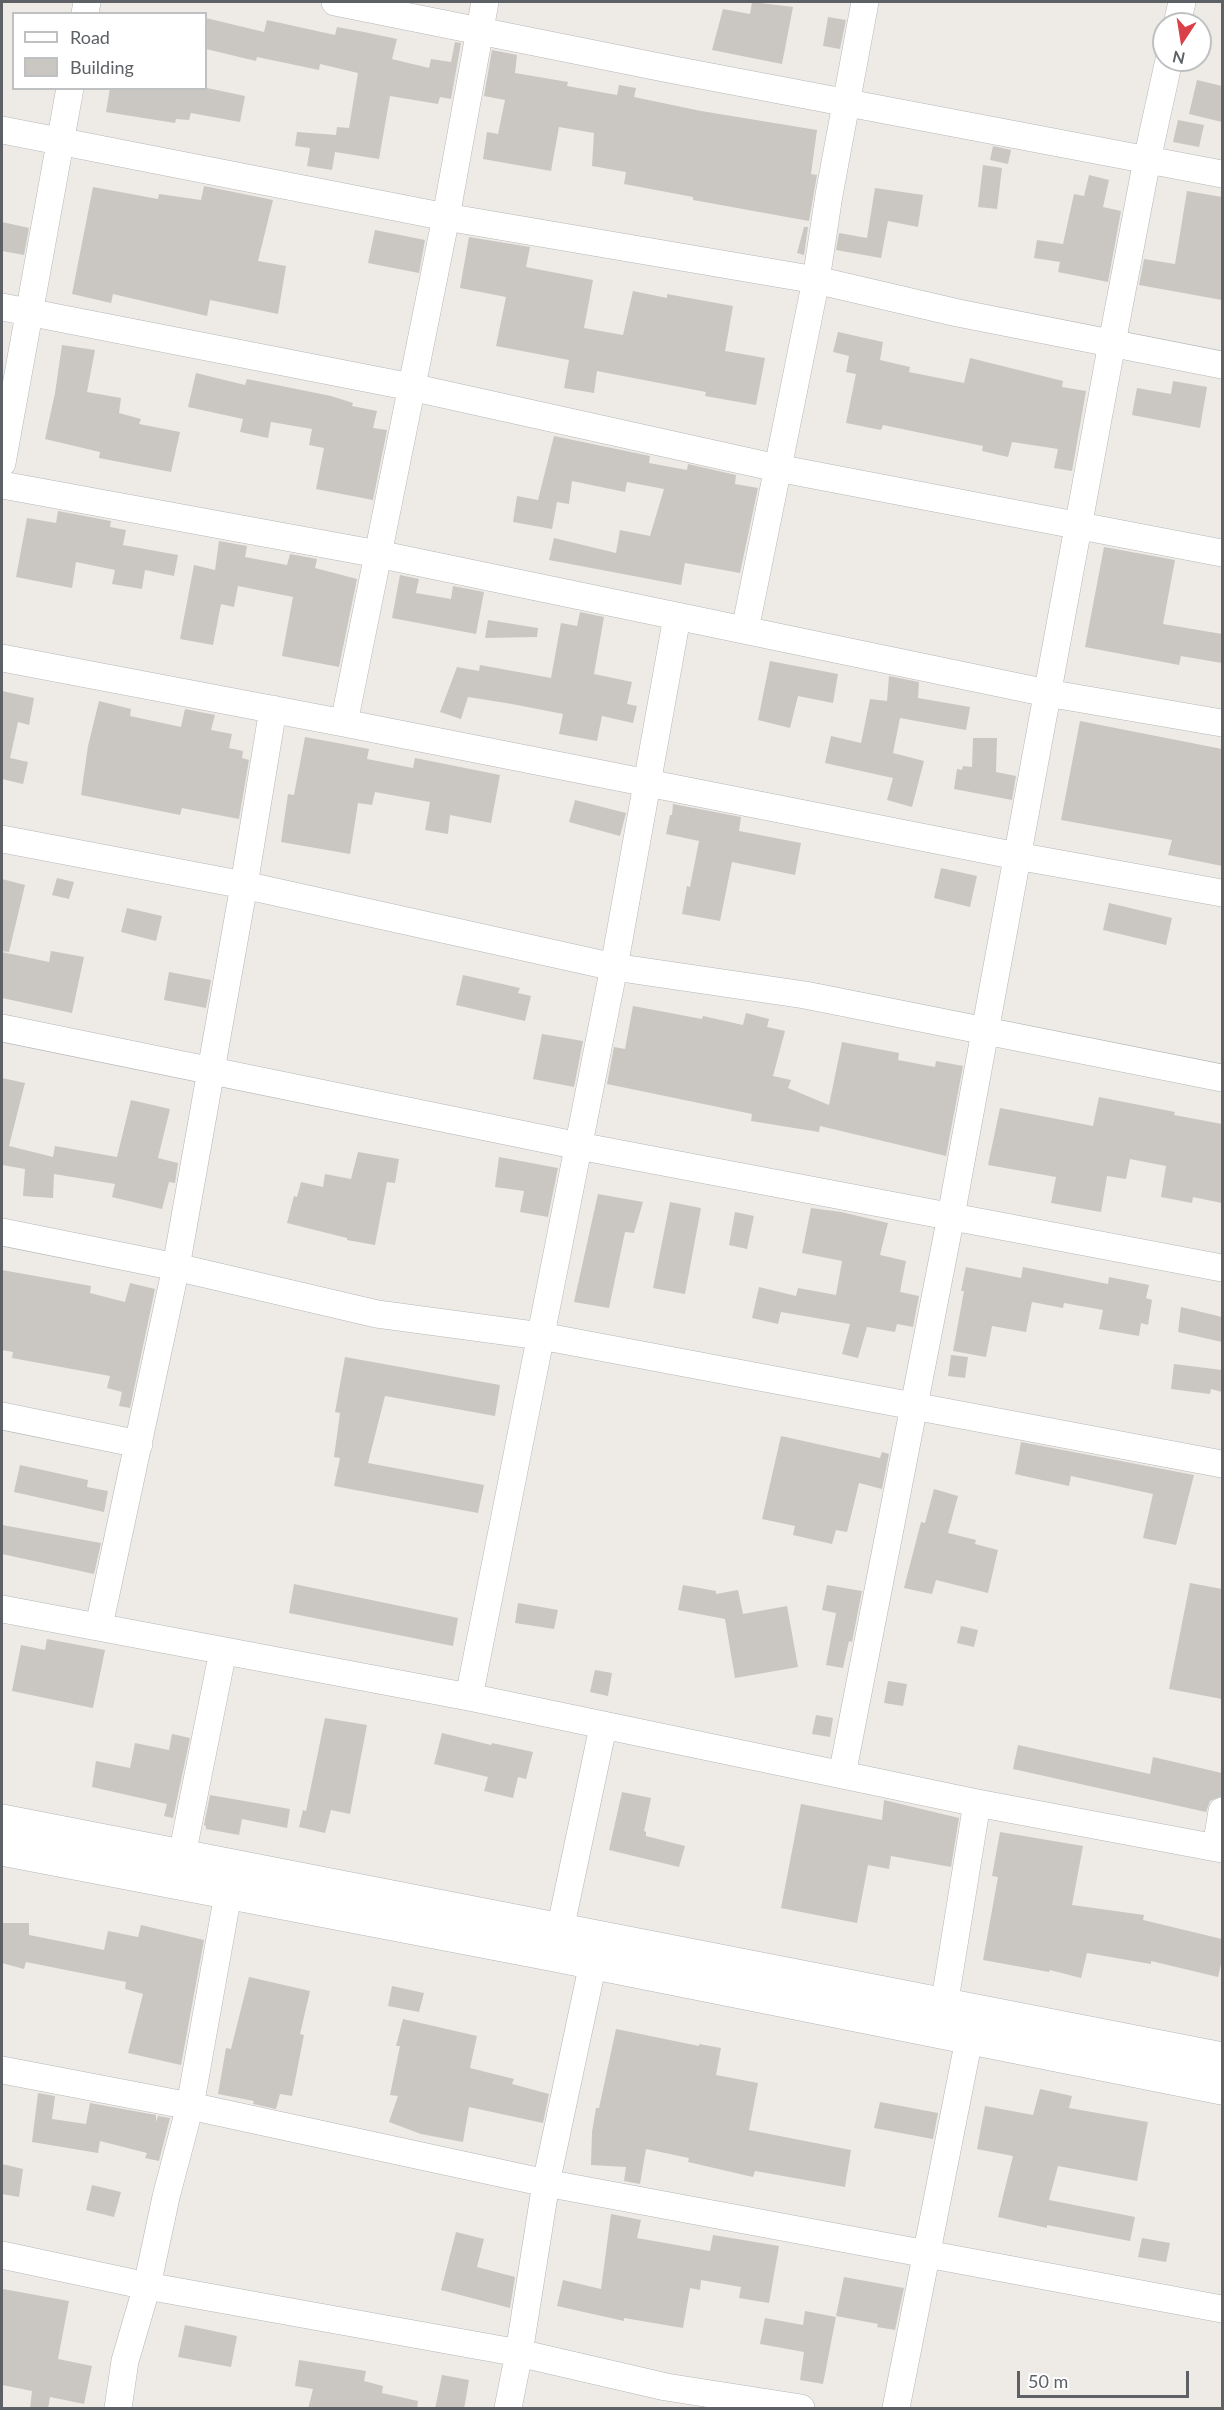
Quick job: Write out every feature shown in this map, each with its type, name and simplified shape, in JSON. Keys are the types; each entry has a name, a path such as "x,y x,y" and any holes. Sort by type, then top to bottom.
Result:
{"street":[{"path":"335,2 1222,174"},
{"path":"344,723 446,217 485,2"},
{"path":"745,630 816,280 865,2"},
{"path":"842,1775 951,1216 1112,343 1166,72"},
{"path":"2,463 70,90"},
{"path":"2,130 446,217 816,280 958,313 1222,365"},
{"path":"2,307 411,387 777,468 1222,553"},
{"path":"2,485 378,554 1047,693 1222,723"},
{"path":"469,1697 614,967 677,617"},
{"path":"2,658 273,709 1017,856 1222,893"},
{"path":"99,1626 176,1267 273,709"},
{"path":"2,839 244,885 614,967 805,995 1222,1078"},
{"path":"2,1028 579,1146 1222,1268"},
{"path":"2,1232 176,1267 377,1314 541,1336 914,1408 1222,1464"},
{"path":"2,1416 139,1444"},
{"path":"2,1609 469,1697 603,1727 977,1803 1219,1849 1222,1811"},
{"path":"182,1855 223,1651"},
{"path":"560,1930 603,1727"},
{"path":"944,2006 977,1803"},
{"path":"2,1821 1222,2059"},
{"path":"2,1849 1222,2088"},
{"path":"117,2409 125,2361 147,2286 166,2198 190,2106 228,1894"},
{"path":"508,2409 546,2183 592,1963"},
{"path":"896,2409 969,2038"},
{"path":"2,2070 190,2106 546,2183 1222,2309"},
{"path":"2,2255 147,2286 519,2353 666,2387 801,2409"}],"building":[{"path":"752,2 793,7 782,64 712,50 723,9 750,14"},
{"path":"828,17 846,20 840,49 823,46"},
{"path":"207,18 264,32 267,20 335,35 337,27 397,39 392,59 429,68 431,59 451,62 455,42 461,43 451,99 440,97 438,104 390,96 379,159 335,152 332,170 307,166 310,148 295,146 297,132 336,135 337,127 349,128 358,73 320,64 319,70 257,57 256,61 207,49"},
{"path":"492,50 517,55 515,73 568,82 567,86 617,95 619,85 636,88 634,97 701,111 817,130 811,174 817,175 809,221 693,200 693,197 624,184 626,172 592,166 594,133 559,127 551,171 483,159 487,132 498,134 505,100 484,96"},
{"path":"1197,80 1222,86 1222,122 1189,114"},
{"path":"207,88 245,96 240,122 191,113 189,120 176,119 175,123 106,112 110,90 207,90"},
{"path":"1178,120 1204,125 1199,147 1173,142"},
{"path":"993,146 1011,150 1008,164 990,160"},
{"path":"983,165 1002,168 997,209 978,207"},
{"path":"1089,175 1109,180 1103,207 1121,211 1108,282 1058,272 1060,262 1034,258 1037,240 1063,244 1074,194 1084,196"},
{"path":"204,186 273,200 258,261 286,266 278,314 210,300 207,316 113,294 111,303 72,294 93,187 158,199 159,194 201,200"},
{"path":"875,188 923,195 918,227 888,221 881,258 836,250 839,233 867,238"},
{"path":"1187,191 1222,197 1222,300 1139,285 1144,259 1175,264"},
{"path":"2,222 29,228 24,255 2,251"},
{"path":"804,227 808,227 804,255 797,253"},
{"path":"375,230 425,240 419,273 368,263"},
{"path":"469,237 530,247 526,267 593,280 584,328 623,335 633,291 667,298 667,294 733,306 725,351 765,358 756,405 705,396 706,392 597,371 594,393 564,388 569,360 496,346 506,297 460,288"},
{"path":"838,332 883,342 880,360 910,367 909,372 964,383 970,358 1063,381 1062,387 1086,391 1072,471 1054,468 1058,449 1012,442 1008,457 982,451 983,446 883,425 881,430 846,423 856,374 846,372 849,356 833,352"},
{"path":"62,345 95,350 87,392 121,398 119,413 141,419 139,424 180,432 171,472 99,458 100,452 45,439"},
{"path":"196,373 245,385 247,379 331,396 353,403 352,406 377,411 373,428 387,430 373,500 316,489 324,448 309,445 312,429 271,422 268,438 240,432 243,419 188,407"},
{"path":"1173,381 1207,387 1200,428 1132,415 1137,388 1171,394"},
{"path":"554,436 650,456 649,463 687,470 688,464 736,475 735,484 758,488 740,573 685,563 681,585 549,560 554,538 616,553 620,530 650,536 664,489 627,482 625,492 572,481 569,504 557,502 552,529 513,522 517,496 538,500"},
{"path":"58,511 111,521 110,527 126,530 123,545 178,555 174,576 145,570 142,589 112,584 115,570 76,562 72,588 16,577 27,518 56,523"},
{"path":"219,541 247,546 245,557 287,565 290,554 317,559 315,568 357,579 339,667 282,656 293,597 238,586 234,607 221,604 213,645 180,639 194,565 215,570"},
{"path":"1104,547 1175,560 1163,624 1222,634 1222,663 1181,656 1179,665 1085,647"},
{"path":"400,575 419,579 416,593 451,599 453,586 484,592 476,634 392,618"},
{"path":"580,612 604,617 594,674 632,682 627,704 637,706 633,723 602,716 597,741 559,734 563,714 512,704 468,697 461,719 440,712 457,667 479,671 480,665 551,678 561,623 577,626"},
{"path":"488,620 538,628 537,637 485,638"},
{"path":"770,661 838,674 833,703 798,696 790,728 758,720"},
{"path":"889,676 919,682 918,698 970,707 966,730 900,718 893,753 924,761 912,807 887,800 893,778 825,763 831,736 861,743 870,699 887,701"},
{"path":"2,691 34,698 29,725 18,722 10,758 28,762 23,784 2,779"},
{"path":"99,701 131,709 130,716 181,727 185,709 215,715 211,730 232,734 229,748 243,751 242,758 249,760 239,819 182,808 180,815 81,795 88,746"},
{"path":"1080,721 1222,749 1222,866 1168,855 1172,840 1061,820"},
{"path":"305,737 369,749 367,759 413,768 415,758 500,775 491,823 450,815 448,834 425,830 430,802 375,792 372,805 358,803 350,854 281,842 288,794 294,795"},
{"path":"973,738 997,738 996,772 1016,776 1012,800 954,789 957,769 962,770 963,766 972,767"},
{"path":"575,800 626,813 620,836 569,822"},
{"path":"673,804 741,817 739,831 801,843 795,875 732,862 720,921 682,914 699,841 666,834"},
{"path":"941,868 977,876 970,907 934,898"},
{"path":"57,878 74,882 69,899 52,895"},
{"path":"2,879 25,885 9,952 2,951"},
{"path":"1109,903 1172,918 1166,945 1103,930"},
{"path":"127,908 162,916 156,941 121,932"},
{"path":"51,951 84,957 72,1013 2,998 2,952 49,962"},
{"path":"169,972 211,980 206,1008 164,1000"},
{"path":"463,975 520,988 518,993 531,996 525,1021 456,1005"},
{"path":"633,1006 702,1019 703,1016 743,1025 746,1013 769,1019 767,1027 785,1031 773,1076 791,1080 788,1088 829,1105 842,1042 899,1053 898,1060 935,1067 936,1061 963,1066 946,1156 820,1126 819,1132 751,1121 752,1114 607,1084 614,1047 625,1049"},
{"path":"542,1034 583,1041 574,1087 533,1079"},
{"path":"2,1078 25,1083 9,1146 53,1157 55,1146 117,1157 131,1100 170,1109 158,1158 178,1163 175,1183 169,1182 162,1209 112,1197 115,1184 54,1174 53,1198 23,1196 25,1169 2,1165"},
{"path":"1099,1097 1222,1124 1222,1203 1193,1197 1192,1203 1161,1197 1166,1166 1130,1159 1126,1179 1107,1176 1101,1212 1051,1203 1056,1177 988,1165 1000,1108 1093,1126"},
{"path":"358,1152 399,1159 395,1183 387,1182 375,1245 347,1240 347,1238 287,1223 294,1196 297,1197 301,1182 323,1187 325,1174 351,1179"},
{"path":"499,1157 558,1168 548,1217 520,1212 524,1191 495,1187"},
{"path":"598,1194 643,1202 634,1233 625,1232 609,1308 574,1302"},
{"path":"670,1202 701,1208 685,1294 653,1288"},
{"path":"811,1208 841,1212 888,1223 880,1255 906,1261 900,1292 919,1296 913,1327 897,1324 895,1332 867,1327 858,1358 842,1354 850,1324 781,1312 778,1324 752,1318 759,1287 796,1296 798,1288 836,1295 842,1261 802,1253"},
{"path":"735,1212 754,1216 747,1249 729,1245"},
{"path":"966,1267 1021,1278 1023,1267 1108,1284 1109,1277 1149,1285 1146,1298 1152,1300 1148,1325 1141,1323 1139,1336 1099,1329 1103,1310 1064,1303 1063,1308 1032,1302 1026,1332 992,1326 986,1357 953,1351"},
{"path":"2,1270 91,1286 90,1293 125,1302 130,1283 155,1289 130,1408 119,1406 122,1392 107,1388 110,1376 12,1358 13,1352 2,1350"},
{"path":"1181,1307 1222,1317 1222,1342 1178,1332"},
{"path":"951,1355 968,1357 965,1378 948,1376"},
{"path":"345,1357 500,1385 495,1416 385,1396 368,1463 484,1485 478,1513 334,1486 340,1458 334,1457 340,1413 335,1412"},
{"path":"1174,1364 1222,1370 1222,1392 1211,1389 1210,1394 1171,1389"},
{"path":"781,1436 880,1458 882,1452 889,1454 882,1489 859,1483 847,1532 836,1530 832,1544 793,1535 795,1526 762,1519"},
{"path":"1021,1442 1194,1475 1176,1545 1143,1538 1153,1494 1071,1476 1069,1486 1015,1474"},
{"path":"20,1465 88,1480 87,1487 108,1491 104,1512 14,1492"},
{"path":"934,1489 958,1496 948,1533 976,1540 975,1544 998,1550 988,1593 936,1580 932,1594 904,1588 921,1522 925,1523"},
{"path":"2,1525 101,1543 94,1574 2,1554"},
{"path":"1190,1583 1222,1589 1222,1699 1169,1689"},
{"path":"294,1584 458,1618 453,1646 289,1613"},
{"path":"683,1585 716,1591 716,1594 738,1590 743,1614 787,1606 798,1667 735,1678 725,1619 678,1610"},
{"path":"827,1585 862,1591 852,1642 849,1641 843,1668 826,1665 836,1613 822,1610"},
{"path":"518,1603 558,1610 554,1629 515,1623"},
{"path":"961,1626 978,1630 974,1647 957,1643"},
{"path":"47,1639 105,1650 93,1708 12,1691 21,1645 45,1650"},
{"path":"595,1670 612,1673 608,1696 590,1692"},
{"path":"888,1681 907,1684 903,1706 884,1703"},
{"path":"816,1715 833,1718 830,1737 812,1734"},
{"path":"325,1718 367,1725 350,1814 331,1810 325,1833 299,1827 303,1810 306,1811"},
{"path":"442,1733 533,1752 526,1779 518,1777 513,1798 484,1791 488,1777 434,1764"},
{"path":"172,1734 190,1738 173,1818 164,1816 167,1804 92,1787 96,1761 130,1768 135,1743 169,1750"},
{"path":"1018,1745 1150,1774 1153,1757 1222,1773 1222,1796 1210,1801 1206,1812 1013,1769"},
{"path":"622,1792 651,1798 644,1831 646,1836 685,1846 679,1867 609,1850"},
{"path":"210,1795 290,1809 287,1828 242,1819 239,1835 206,1829 204,1825"},
{"path":"884,1800 959,1818 951,1867 891,1856 889,1869 868,1865 857,1923 781,1908 801,1804 882,1820"},
{"path":"1000,1832 1083,1846 1072,1905 1144,1915 1143,1920 1222,1939 1222,1960 1218,1977 1151,1961 1151,1964 1087,1953 1081,1978 1050,1970 1049,1972 983,1960 998,1877 992,1876"},
{"path":"2,1923 29,1923 29,1935 104,1950 108,1931 138,1937 141,1925 204,1940 181,2065 128,2053 143,1994 125,1989 126,1982 26,1962 24,1969 2,1963"},
{"path":"249,1977 310,1991 300,2034 304,2035 292,2096 280,2094 276,2109 253,2104 254,2101 218,2094 226,2048 231,2049"},
{"path":"392,1986 424,1993 419,2012 388,2006"},
{"path":"403,2019 477,2036 470,2068 514,2079 512,2084 549,2094 543,2123 469,2107 463,2142 421,2134 389,2122 398,2096 390,2095 400,2046 396,2046"},
{"path":"616,2029 699,2046 699,2044 721,2048 716,2075 758,2083 749,2130 851,2150 845,2187 755,2171 753,2177 688,2162 689,2158 646,2149 640,2184 624,2181 626,2167 591,2165 592,2132 596,2108 599,2108"},
{"path":"1040,2089 1072,2096 1069,2108 1148,2122 1137,2181 1058,2166 1049,2200 1135,2217 1130,2241 1047,2225 1047,2228 998,2217 1013,2156 977,2149 985,2106 1033,2115"},
{"path":"38,2093 55,2096 52,2119 86,2124 90,2103 156,2115 156,2122 158,2116 170,2118 159,2161 145,2158 147,2153 100,2141 98,2153 32,2142"},
{"path":"880,2102 938,2113 933,2139 874,2128"},
{"path":"2,2164 23,2169 19,2197 2,2194"},
{"path":"92,2185 121,2192 114,2217 86,2210"},
{"path":"611,2214 641,2220 637,2238 710,2251 713,2235 779,2246 769,2303 739,2298 741,2287 701,2280 700,2290 690,2288 683,2328 624,2318 624,2321 557,2306 563,2280 601,2289"},
{"path":"456,2232 484,2239 477,2267 515,2277 510,2308 441,2290"},
{"path":"1142,2238 1170,2243 1166,2262 1138,2257"},
{"path":"844,2277 904,2288 895,2330 877,2327 878,2324 836,2316"},
{"path":"3,2289 69,2301 58,2359 92,2366 84,2404 50,2397 48,2409 30,2409 32,2391 2,2385"},
{"path":"805,2311 836,2317 823,2384 800,2380 804,2352 760,2344 765,2318 803,2325"},
{"path":"185,2325 237,2336 231,2367 178,2357"},
{"path":"299,2360 366,2371 364,2381 383,2386 382,2393 418,2401 417,2409 308,2409 313,2389 295,2386"},
{"path":"442,2375 469,2380 464,2409 435,2409"}]}
